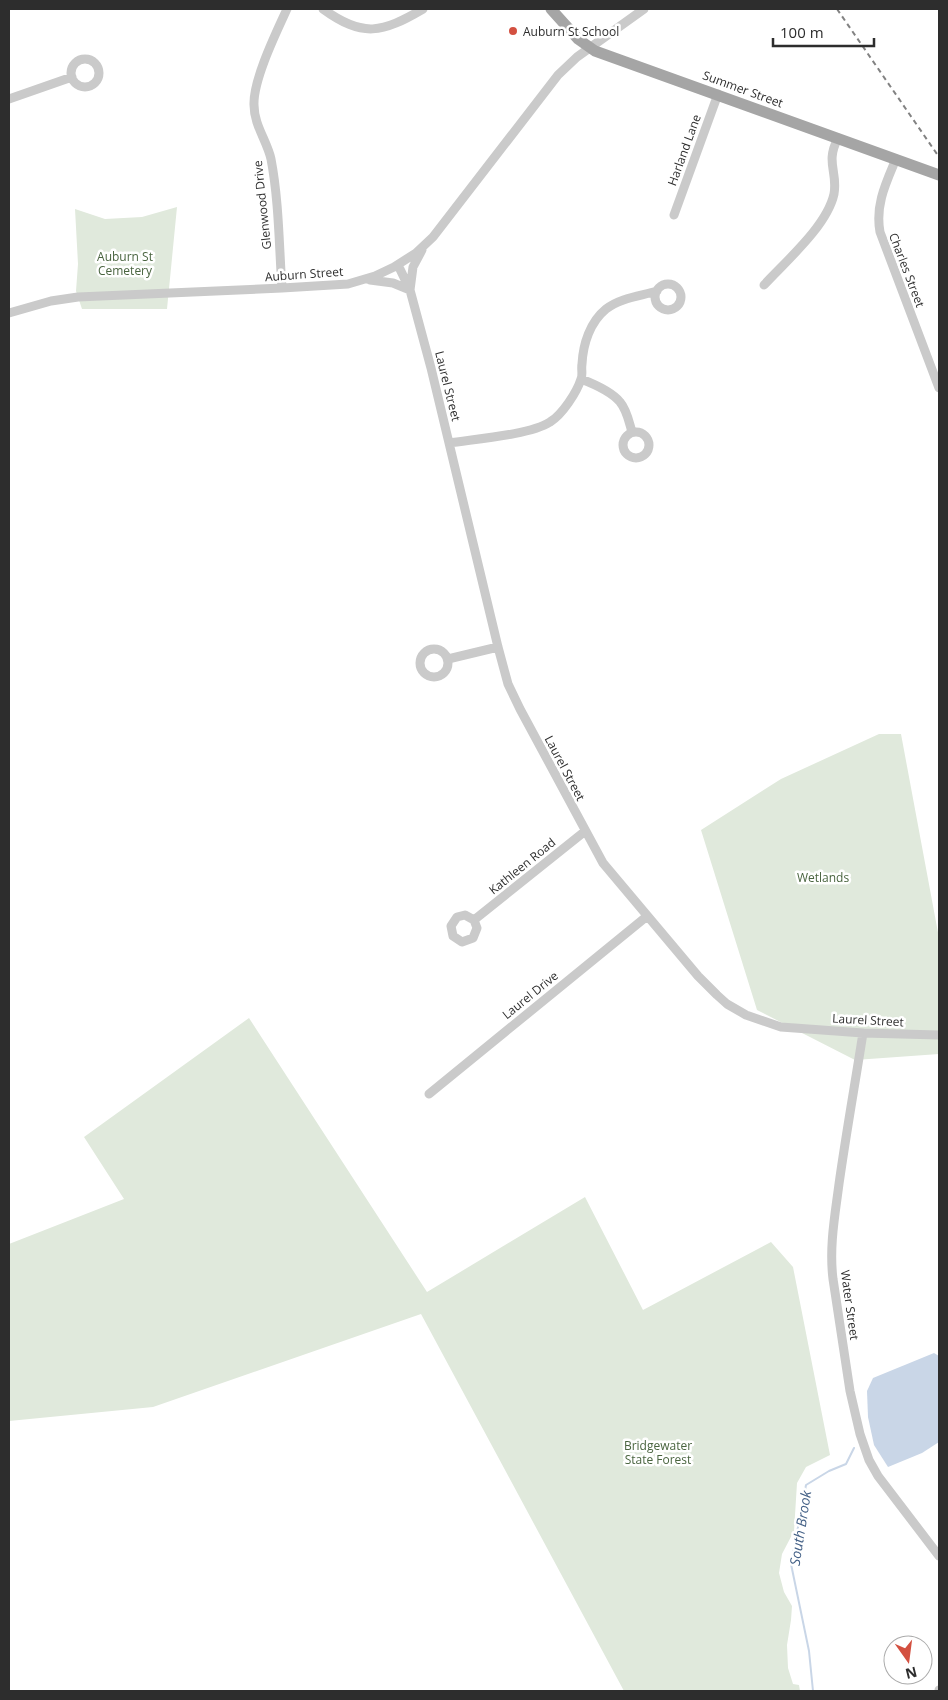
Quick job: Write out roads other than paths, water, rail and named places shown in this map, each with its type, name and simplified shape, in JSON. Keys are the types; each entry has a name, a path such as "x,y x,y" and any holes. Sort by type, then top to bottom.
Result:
{"main road":[{"name":"Summer Street","path":"551,9 570,31 590,48 939,175"}],"street":[{"name":"Glenwood Drive","path":"282,288 273,172 269,153 256,122 254,106 257,84 276,32 287,9"},
{"path":"323,9 350,26 373,29 392,26 423,9"},
{"name":"Auburn Street","path":"9,313 51,301 78,296 348,284 375,276 398,265 424,246 444,224 558,75 577,57 644,9"},
{"path":"9,99 72,78"},
{"name":"Harland Lane","path":"674,215 718,94"},
{"path":"764,285 824,219 831,205 834,192 831,154 838,138"},
{"name":"Charles Street","path":"896,159 880,204 878,220 880,232 939,388"},
{"name":"Laurel Street","path":"410,290 414,267 424,246"},
{"name":"Laurel Street","path":"398,265 410,290 504,672 513,696 584,832 603,864 703,981 727,1004 741,1012 781,1027 864,1033 939,1035"},
{"path":"357,281 388,281 410,290"},
{"path":"449,443 530,430 550,422 566,407 582,378 585,342 594,324 607,309 622,301 657,291"},
{"path":"582,378 602,388 620,402 628,416 632,432"},
{"path":"448,659 498,647"},
{"name":"Kathleen Road","path":"474,920 584,832"},
{"name":"Laurel Drive","path":"429,1094 646,916"},
{"name":"Water Street","path":"864,1033 845,1138 834,1221 831,1261 833,1279 850,1391 860,1434 869,1460 878,1476 939,1556"}],"water":[{"path":"934,1353 939,1356 939,1442 922,1453 888,1467 874,1445 868,1417 867,1391 873,1378"}],"waterway":[{"name":"South Brook","path":"813,1691 809,1651 791,1564 806,1485 829,1471 846,1464 854,1448"}],"railway":[{"path":"837,9 939,157"}],"place":[{"name":"Auburn St School","path":"513,31"}],"park label":[{"name":"Auburn St Cemetery","path":"125,263"},
{"name":"Wetlands","path":"823,877"},
{"name":"Bridgewater State Forest","path":"658,1452"}]}
